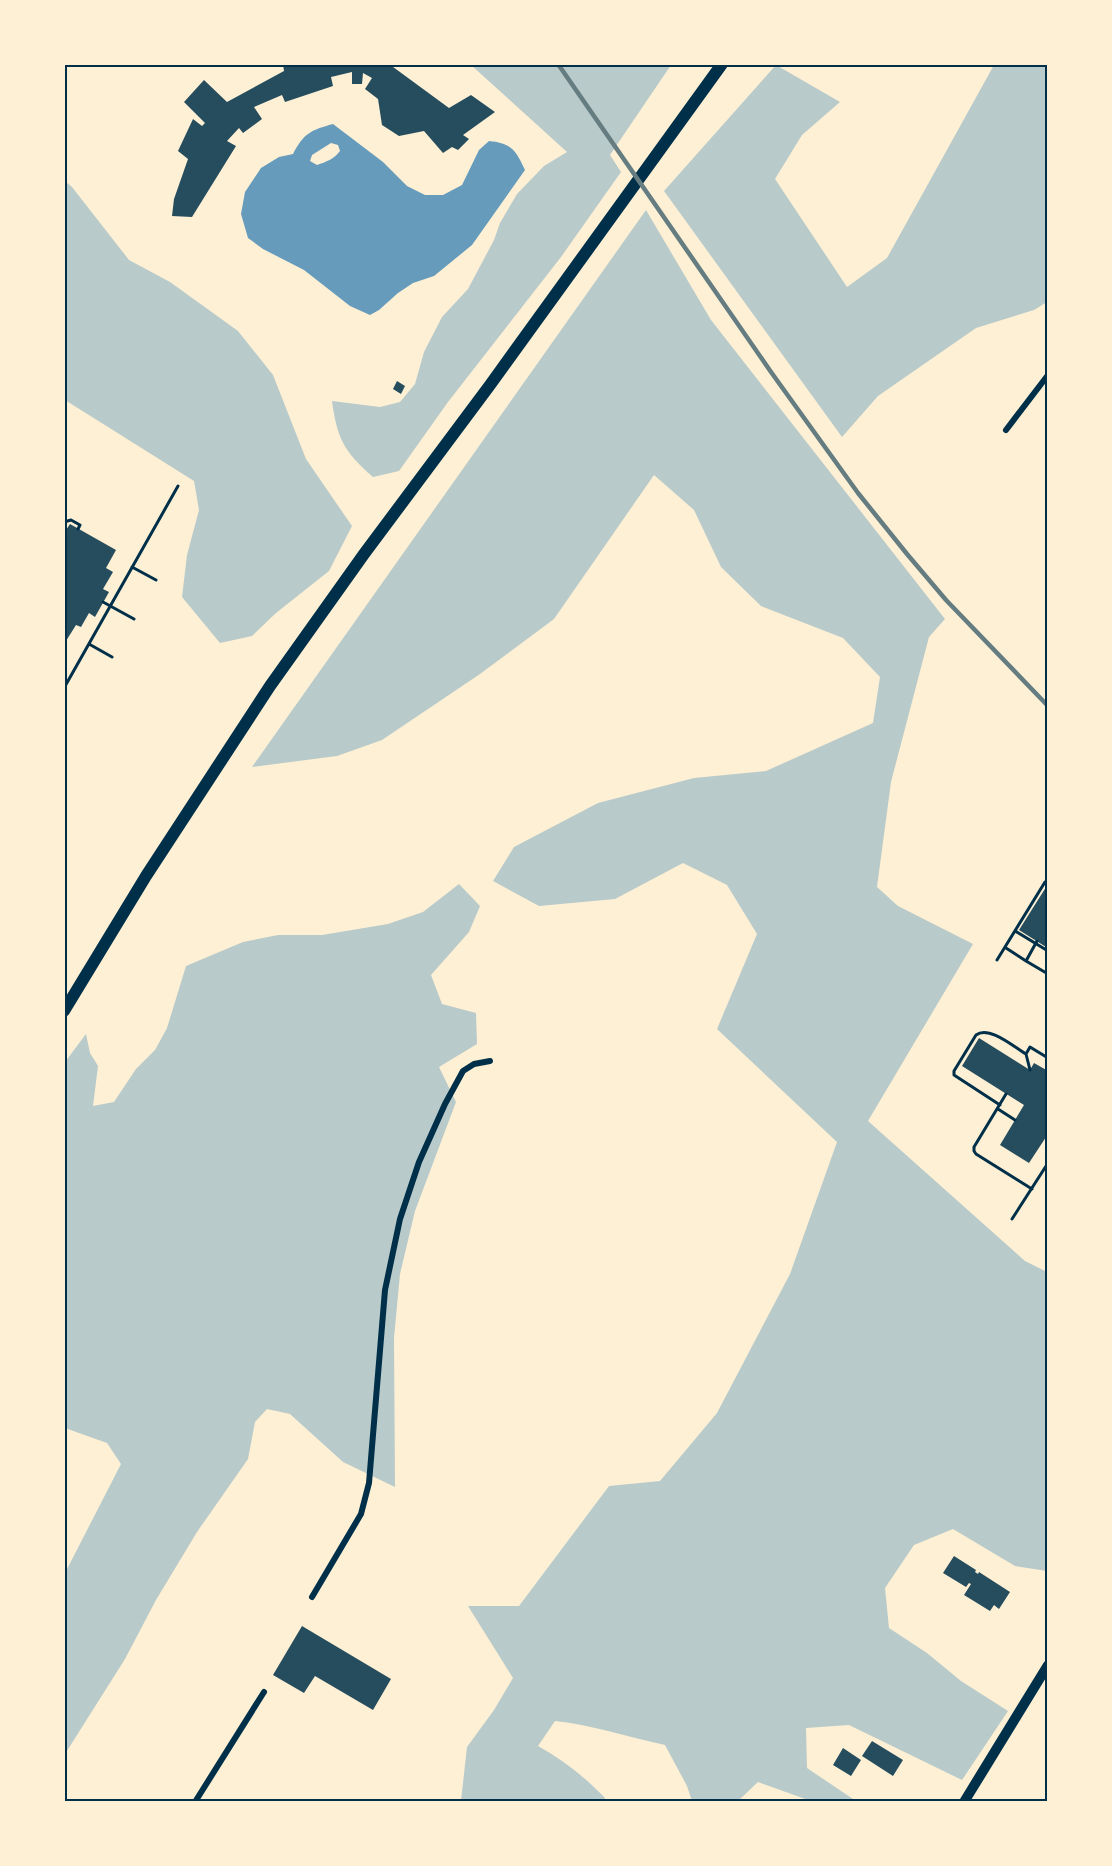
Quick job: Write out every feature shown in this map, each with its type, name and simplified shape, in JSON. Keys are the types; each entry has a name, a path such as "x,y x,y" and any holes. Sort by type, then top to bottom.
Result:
{"main road":[{"path":"64,1011 146,876 270,686 722,64"}],"street":[{"path":"1006,430 1047,375"},
{"path":"312,1597 361,1514 369,1483 385,1290 400,1219 415,1171 445,1104 463,1071 474,1064 490,1061"},
{"path":"964,1802 1047,1665"},
{"path":"195,1802 264,1692"}],"path":[{"path":"64,688 178,486"},
{"path":"64,522 71,519 80,525 78,529"},
{"path":"132,567 156,580"},
{"path":"104,602 134,619"},
{"path":"89,644 112,657"},
{"path":"998,960 1045,882 1047,884"},
{"path":"1016,931 1047,951"},
{"path":"1026,961 1037,943"},
{"path":"1005,948 1047,974"},
{"path":"1016,1120 954,1075 954,1071 976,1035 981,1032 994,1034 1026,1054"},
{"path":"1030,1070 1026,1054 1030,1047 1047,1058"},
{"path":"1006,1094 974,1151 976,1155 1032,1189"},
{"path":"1012,1220 1047,1163"}],"shaded area":[{"path":"471,65 671,65 610,155 621,172 561,257 448,402 399,471 373,477 355,460 343,444 336,425 332,401 380,407 400,402 415,384 424,352 442,317 468,289 494,240 500,223 517,194 544,166 567,152"},
{"path":"776,65 840,102 802,135 775,179 847,287 887,258 994,65 1047,65 1047,302 1034,310 976,328 878,396 842,437 664,191"},
{"path":"65,181 129,260 170,282 238,331 273,375 306,459 352,526 329,571 276,613 252,636 220,643 182,597 187,555 199,510 194,481 65,400"},
{"path":"646,210 711,320 945,619 929,637 891,782 877,887 898,906 973,944 868,1121 1025,1261 1047,1272 1047,1571 1015,1566 953,1529 914,1545 885,1588 889,1628 927,1653 961,1681 1008,1711 962,1780 849,1725 806,1728 807,1768 856,1801 811,1801 758,1782 738,1801 692,1801 687,1786 665,1745 596,1728 555,1721 538,1746 582,1776 605,1798 603,1801 461,1801 467,1747 494,1710 513,1678 468,1606 519,1606 609,1486 660,1481 717,1413 790,1274 837,1142 717,1029 757,934 727,885 683,863 615,899 539,906 493,881 514,847 598,803 694,778 766,771 873,723 880,677 843,638 761,606 721,567 694,510 654,475 554,619 480,674 382,740 337,756 252,767"},
{"path":"459,884 480,906 469,932 431,975 442,1004 476,1013 477,1044 439,1067 456,1102 415,1211 400,1274 394,1338 395,1487 343,1462 290,1414 267,1409 255,1422 248,1459 197,1532 156,1600 125,1659 65,1754 65,1573 121,1464 107,1443 65,1428 65,1062 86,1034 90,1053 98,1066 93,1106 114,1102 136,1069 155,1050 167,1028 186,966 243,942 278,935 322,935 388,924 423,912"}],"water":[{"path":"333,124 383,162 407,186 425,195 443,195 462,185 479,150 489,141 512,149 525,170 472,245 434,276 413,283 370,315 350,306 304,270 263,249 248,238 241,214 245,192 261,168 279,157 293,154 305,137","holes":["331,143 338,145 340,151 330,160 317,165 310,161 312,155"]}],"building":[{"path":"283,64 389,64 449,108 471,95 495,112 463,135 469,139 458,150 452,147 443,153 424,131 399,136 382,125 378,99 365,89 372,78 363,73 362,84 352,84 352,72 331,77 333,86 285,102 282,95 254,107 262,119 243,133 239,128 227,141 236,146 192,217 172,216 174,199 188,159 178,151 193,119 202,126 205,123 184,102 204,80 227,102 284,71"},
{"path":"397,381 405,386 401,394 393,389"},
{"path":"70,524 116,550 106,568 113,572 103,589 109,592 95,617 89,613 81,627 76,625 66,641 64,640 64,533"},
{"path":"1048,884 1048,946 1046,947 1019,930"},
{"path":"979,1038 1030,1070 1034,1063 1048,1071 1048,1134 1029,1163 1000,1145 1024,1105 962,1066"},
{"path":"954,1556 976,1570 978,1574 979,1572 1010,1592 999,1609 994,1605 990,1611 964,1595 971,1584 969,1583 966,1587 943,1573"},
{"path":"302,1626 391,1679 373,1710 315,1676 304,1693 273,1675"},
{"path":"872,1741 903,1760 893,1776 862,1756"},
{"path":"843,1748 861,1760 851,1776 833,1765"}],"railway":[{"path":"558,64 771,372 858,493 946,600 1048,706"}]}
